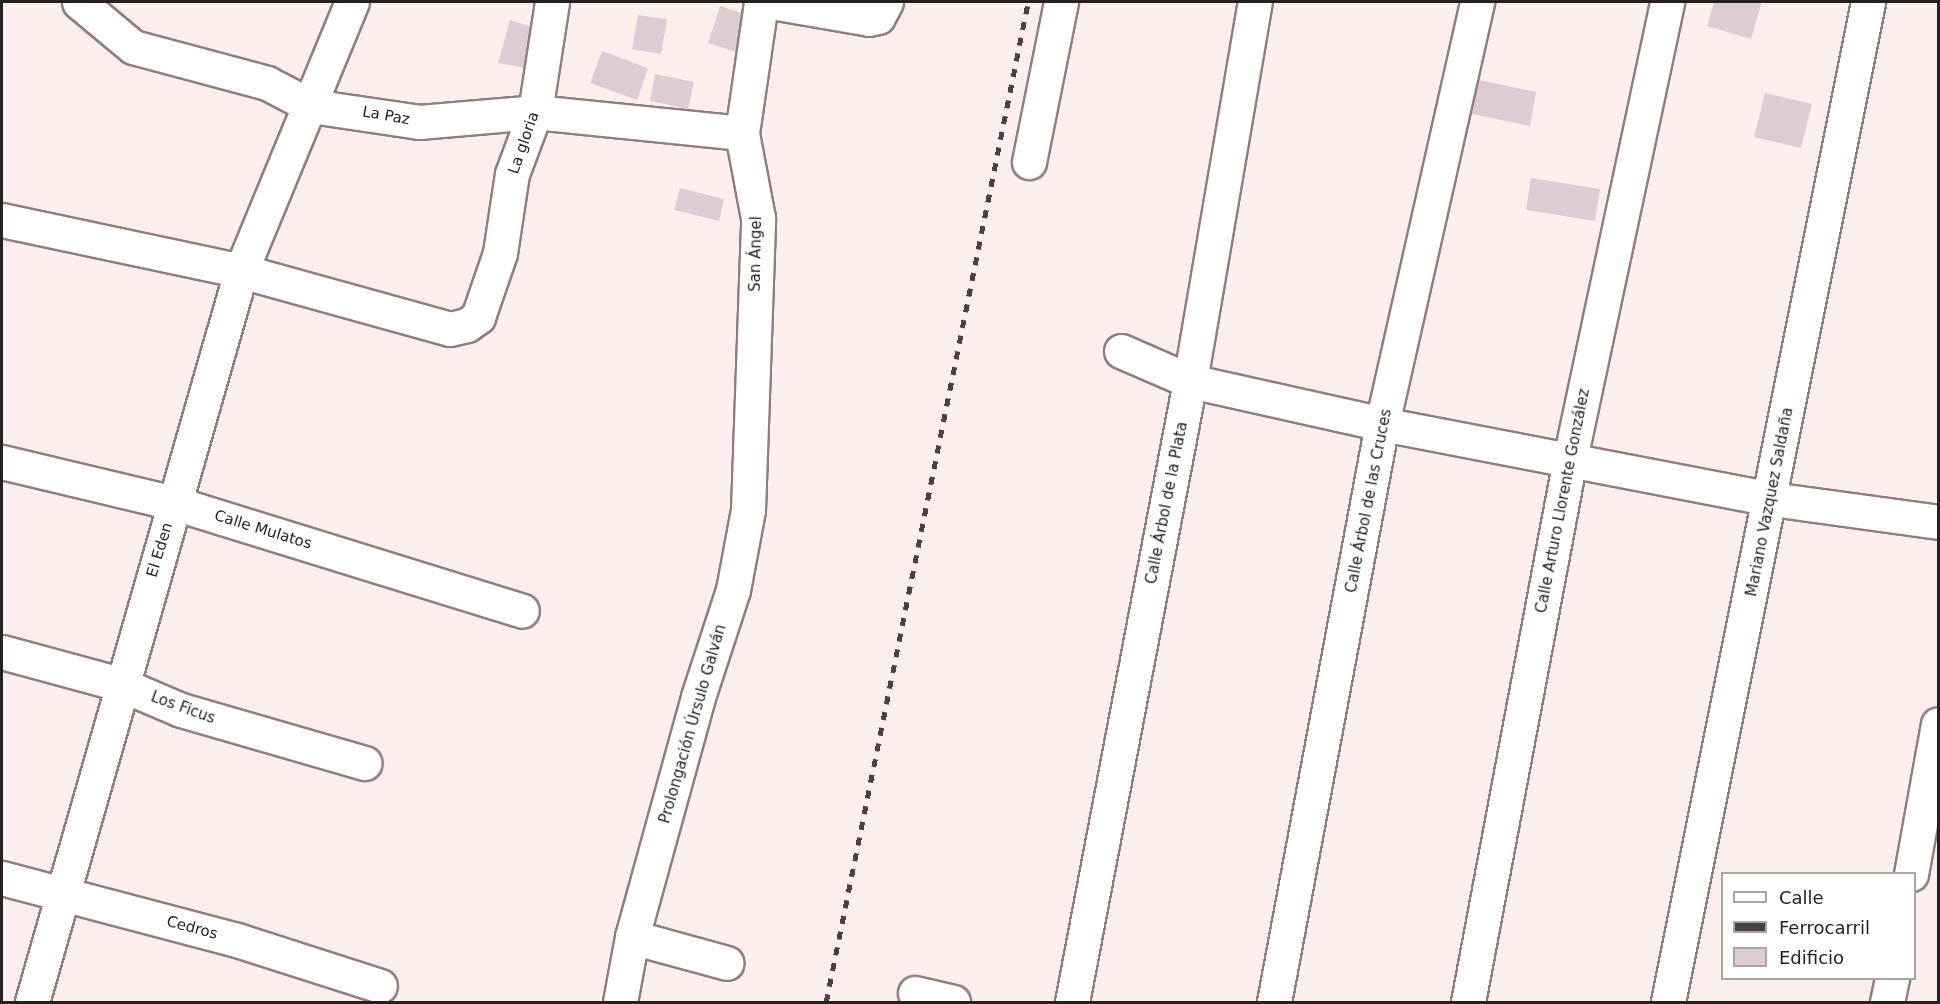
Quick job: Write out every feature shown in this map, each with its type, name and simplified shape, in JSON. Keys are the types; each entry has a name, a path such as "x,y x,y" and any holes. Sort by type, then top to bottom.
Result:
{"street":[{"name":"La Paz","path":"79,2 111,14 133,47 267,83 311,106 419,122 535,112 742,133"},
{"path":"311,106 352,2"},
{"name":"La gloria","path":"241,271 450,329 478,317 500,253 512,174 535,112 552,2"},
{"name":"San Ángel","path":"748,510 758,218 742,133 761,2"},
{"path":"771,2 869,19 885,5"},
{"path":"1029,162 1061,2"},
{"name":"Calle Árbol de la Plata","path":"1072,1002 1190,381 1255,2"},
{"name":"Calle Árbol de las Cruces","path":"1274,1002 1382,424 1477,2"},
{"name":"Calle Arturo Llorente González","path":"1468,1002 1570,459 1667,2"},
{"name":"Mariano Vazquez Saldaña","path":"1668,1002 1771,498 1868,2"},
{"name":"El Eden","path":"32,1002 120,684 241,271 311,106"},
{"path":"2,220 241,271"},
{"path":"1121,351 1190,381 1382,424 1771,498 1938,522"},
{"name":"Calle Mulatos","path":"2,462 174,503 522,610"},
{"name":"Prolongación Úrsulo Galván","path":"620,1002 633,937 733,590 748,510"},
{"name":"Los Ficus","path":"2,652 120,684 181,710 365,763"},
{"path":"1911,872 1938,724"},
{"name":"Cedros","path":"2,878 380,986"},
{"path":"633,937 727,963"},
{"path":"1887,1002 1892,980"},
{"path":"915,993 953,1002"}],"building":[{"path":"1714,2 1762,2 1751,39 1707,26"},
{"path":"720,6 754,17 742,54 708,43"},
{"path":"638,15 667,19 661,54 632,49"},
{"path":"510,20 538,29 525,68 498,63"},
{"path":"602,51 648,68 637,100 590,83"},
{"path":"655,74 694,82 688,109 650,101"},
{"path":"1479,80 1536,92 1530,126 1472,114"},
{"path":"1765,93 1812,104 1801,148 1754,137"},
{"path":"1531,178 1600,189 1595,221 1526,210"},
{"path":"680,188 724,199 719,221 674,210"}],"railway":[{"path":"826,1002 1028,2"}]}
